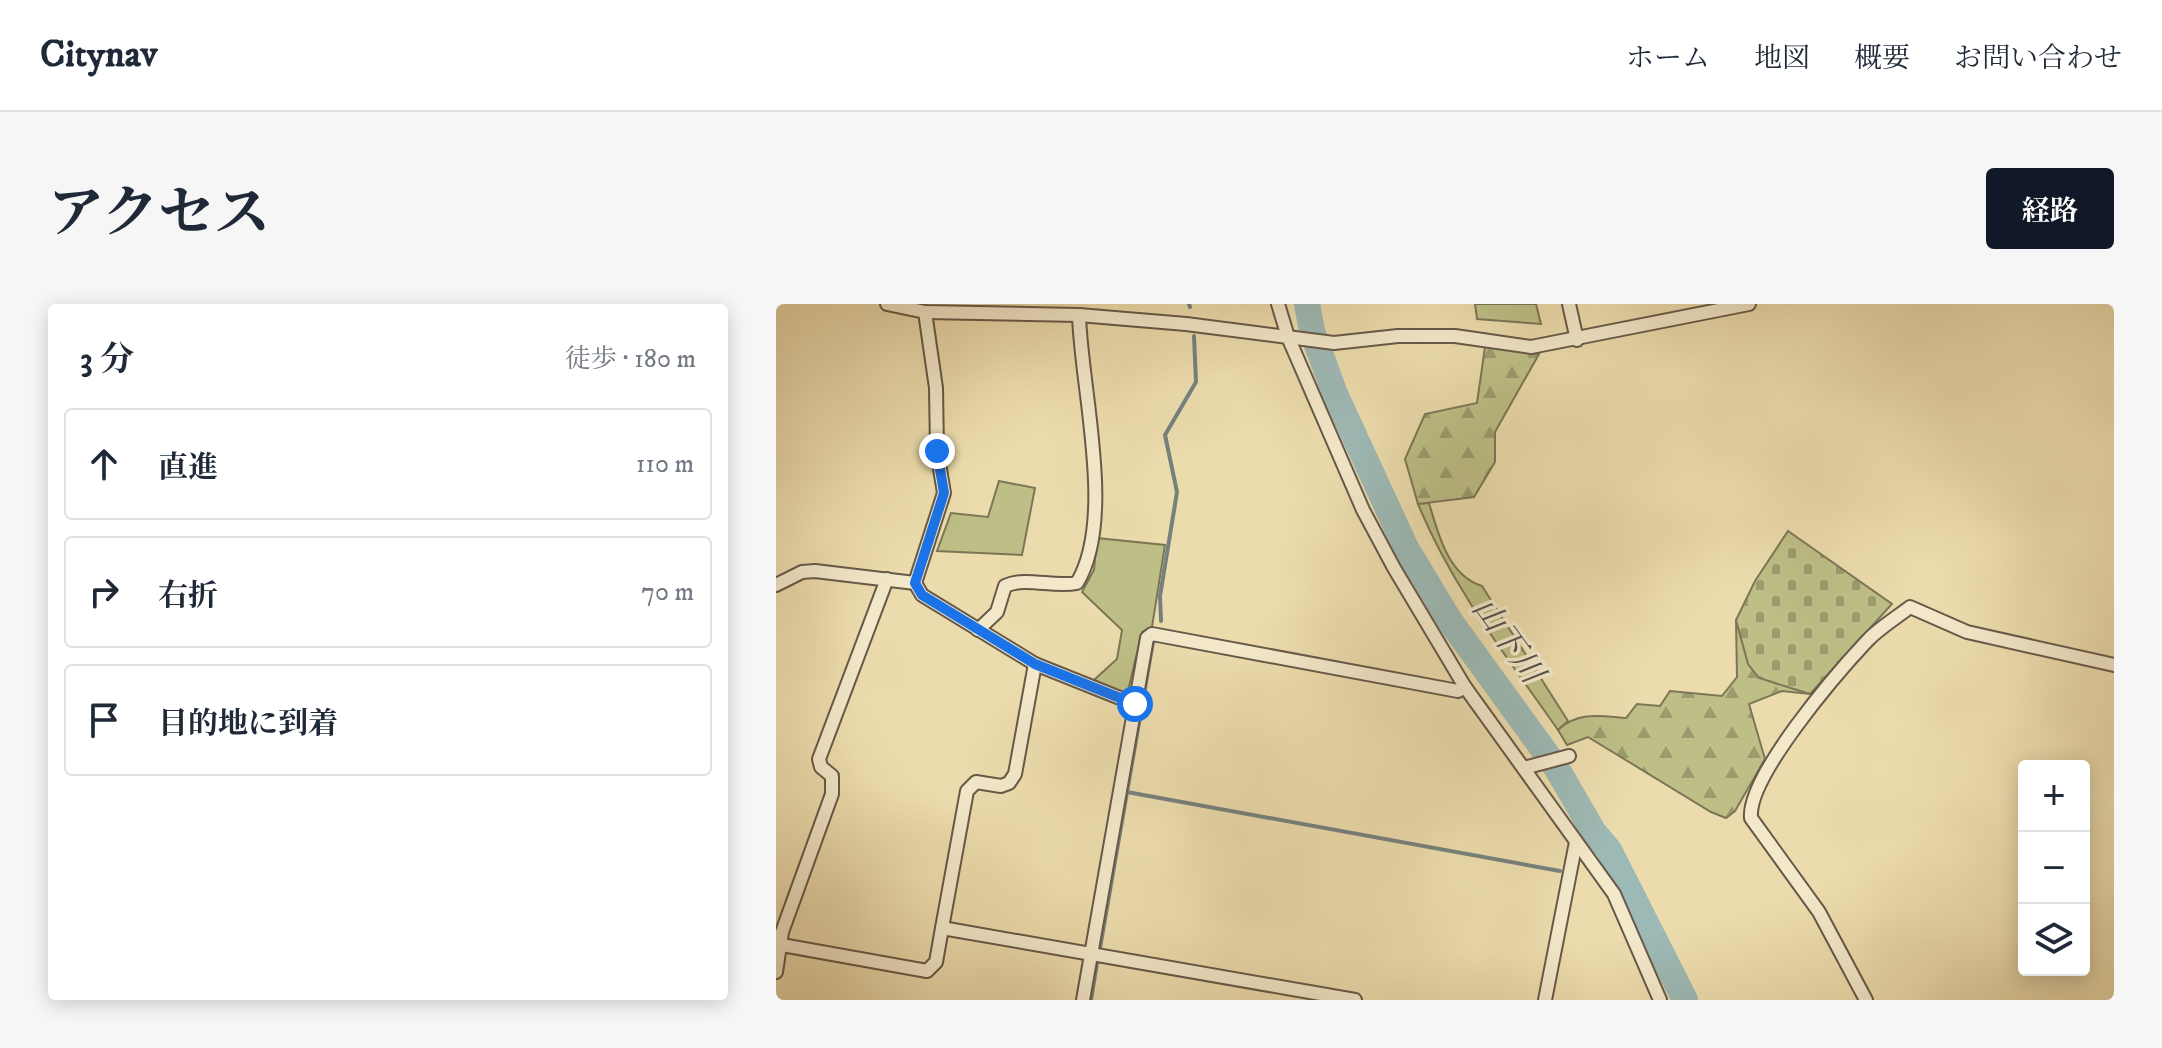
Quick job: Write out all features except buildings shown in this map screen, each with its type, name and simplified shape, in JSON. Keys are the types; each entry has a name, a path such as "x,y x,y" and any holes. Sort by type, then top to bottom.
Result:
{"street":[{"path":"887,304 925,312 1079,315 1186,324 1334,343 1398,336 1455,336 1531,347 1749,304"},
{"path":"1278,304 1288,337 1363,510 1465,687 1614,894 1660,1000"},
{"path":"1569,304 1577,328 1577,340"},
{"path":"925,312 936,388 937,451 944,493 915,583 922,595 1035,664 1135,704"},
{"path":"978,630 997,612 1005,586 1016,581 1060,586 1077,583 1087,566 1096,472 1080,357 1079,315"},
{"path":"776,585 802,572 815,571 915,583"},
{"path":"776,972 778,945 832,794 832,776 821,767 819,759 887,579"},
{"path":"1866,1000 1819,912 1751,818 1750,805 1784,743 1869,639 1910,607 1967,632 2114,665"},
{"path":"1083,1000 1147,638 1152,634 1458,691 1465,687"},
{"path":"778,945 927,971 936,962 967,791 976,782 1001,786 1009,783 1015,774 1035,664"},
{"path":"1526,768 1566,757"},
{"path":"1545,1000 1576,842"},
{"path":"942,928 1355,1000"}],"green space":[{"path":"1475,304 1536,304 1541,324 1477,319"},
{"path":"1485,347 1539,354 1495,432 1495,462 1474,497 1418,504 1405,459 1425,414 1477,403"},
{"path":"999,481 1035,488 1022,555 937,551 951,513 988,517"},
{"path":"1429,503 1441,540 1453,563 1470,581 1482,586 1568,721 1558,730 1482,621 1447,564 1418,504"},
{"path":"1788,531 1892,604 1810,694 1759,678 1748,664 1736,620 1755,581"},
{"path":"1097,538 1165,545 1152,627 1142,632 1127,695 1094,680 1117,659 1122,630 1082,592 1094,570"},
{"path":"1736,620 1857,641 1810,694 1782,691 1749,704 1765,759 1735,811 1726,818 1711,812 1588,737 1567,745 1558,730 1582,717 1626,718 1637,704 1660,706 1670,691 1722,696 1737,677"}],"waterway":[{"name":"山下川","path":"1307,304 1312,331 1335,394 1406,548 1450,621 1556,767 1593,831 1609,850 1685,1000"},
{"path":"1161,621 1160,596 1177,492 1165,435 1196,382 1194,336"},
{"path":"1100,948 1153,642"},
{"path":"1127,792 1560,871"},
{"path":"1091,1000 1097,963"}],"route":[{"path":"937,451 944,493 915,583 922,595 1035,664 1135,704"}]}
